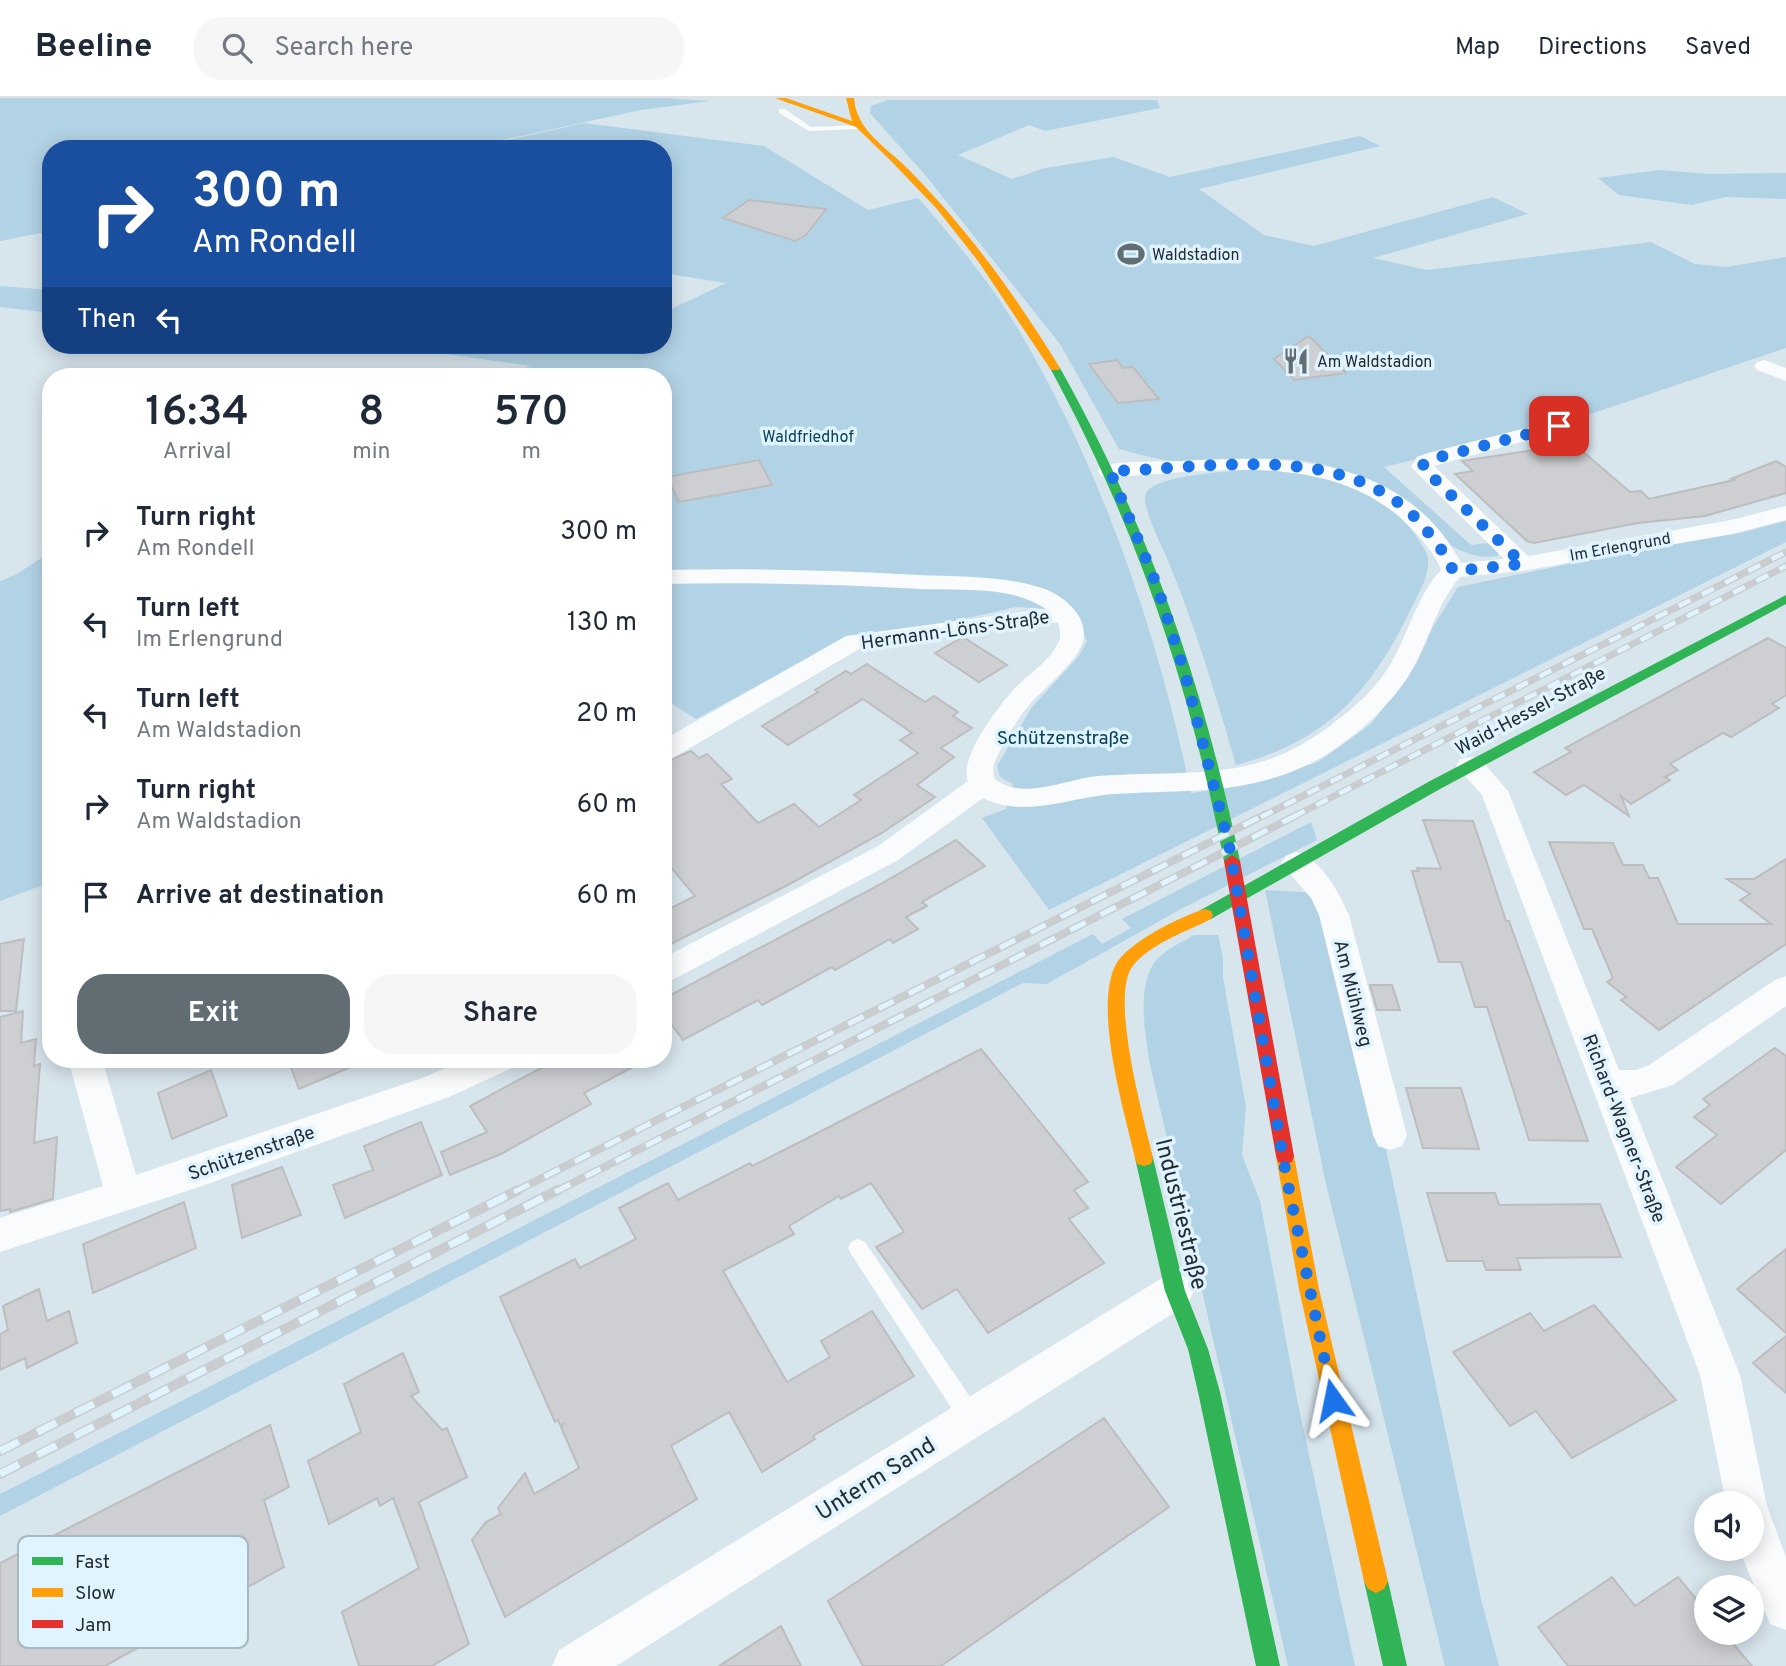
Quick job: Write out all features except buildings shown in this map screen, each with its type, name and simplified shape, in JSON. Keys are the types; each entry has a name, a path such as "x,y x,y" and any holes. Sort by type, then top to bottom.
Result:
{"main road":[{"path":"850,98 849,110 858,126 895,160 978,256 1013,303 1066,386 1110,471 1157,586 1195,705 1229,845 1309,1289 1395,1666"},
{"path":"780,104 824,105 840,123 858,126"},
{"name":"Waid-Hessel-Straße","path":"1296,863 1470,766 1786,599"},
{"name":"Industriestraße","path":"1268,1666 1198,1349 1175,1291 1121,1059 1118,1006 1120,975 1124,965 1140,951 1296,863"}],"street":[{"path":"1764,366 1786,375"},
{"path":"1523,564 1422,467 1425,462 1436,458 1559,426"},
{"path":"672,578 846,578 991,586 1037,594 1065,614 1073,631 1070,643 1019,700 990,744 979,769 984,783 1004,796 1020,797 1098,786 1211,782 1259,774 1307,756 1359,718 1385,689 1407,658 1439,584 1453,571 1447,556 1407,510 1378,491 1336,474 1300,466 1268,464 1110,471"},
{"name":"Im Erlengrund","path":"1453,571 1523,564 1732,527 1786,513"},
{"name":"Hermann-Löns-Straße","path":"672,747 855,641 1065,614"},
{"name":"Richard-Wagner-Straße","path":"1470,766 1494,791 1720,1375 1744,1491"},
{"path":"672,968 877,860 984,783"},
{"name":"Am Mühlweg","path":"1296,863 1323,892 1334,915 1390,1135"},
{"path":"1609,1084 1636,1084 1661,1075 1786,989"},
{"path":"88,1068 124,1196"},
{"name":"Schützenstraße","path":"0,1235 124,1196 436,1087 478,1068"},
{"name":"Unterm Sand","path":"575,1666 1175,1291"},
{"path":"1764,1558 1786,1608"}],"lane":[{"path":"780,104 809,129 858,126"},
{"path":"858,1248 971,1419"}],"green space":[{"path":"0,98 667,98 710,101 641,110 502,140 42,140 42,233 0,241"},
{"path":"888,100 1157,100 1160,108 1045,131 1029,125 958,155 1012,179 1045,168 1113,157 1170,177 1360,136 1380,146 1199,189 1264,235 1314,246 1493,197 1528,214 1373,258 1427,270 1651,242 1695,264 1726,267 1786,257 1786,348 1561,424 1384,467 1471,545 1488,543 1499,552 1497,556 1479,556 1443,541 1377,487 1339,469 1293,460 1169,460 1119,449 1060,344 926,176 870,113 871,106"},
{"name":"Waldfriedhof","path":"584,123 764,146 868,210 918,198 996,294 1048,383 1076,439 1124,554 1144,613 1162,672 1191,793 1241,786 1318,762 1371,724 1417,663 1433,627 1458,587 1640,549 1740,533 1786,521 1786,542 1049,910 982,818 1006,809 1013,784 1000,777 997,766 1032,707 1079,656 1087,641 1077,617 1047,609 1016,607 819,652 696,719 672,704 672,368 525,368 531,366 445,354 672,354 672,309 726,283 672,274 672,140 508,140"},
{"path":"1660,170 1709,174 1786,173 1786,199 1725,197 1692,205 1619,195 1598,178"},
{"path":"0,286 42,289 42,312 0,307"},
{"path":"1259,469 1326,479 1369,495 1404,521 1425,551 1428,565 1422,586 1394,642 1361,690 1320,728 1295,743 1236,765 1196,635 1152,525 1145,498 1146,493 1153,487 1180,478"},
{"path":"42,558 42,885 0,901 0,581"},
{"path":"1311,822 1317,840 1181,909 1047,984 1023,983 0,1516 0,1494 1093,934 1102,944 1131,928 1122,919"},
{"path":"1265,890 1316,893 1383,1135 1481,1599 1499,1666 1445,1666 1326,1184"},
{"path":"1194,935 1218,935 1246,1107 1242,1155 1260,1201 1298,1404 1355,1666 1288,1666 1149,1060 1144,1010 1145,985 1154,963 1162,954"}],"railway":[{"path":"1261,817 1786,552"},
{"path":"1293,817 1786,566"},
{"path":"514,1192 1264,815"},
{"path":"555,1192 1297,815"},
{"path":"0,1451 518,1190"},
{"path":"0,1474 558,1190"}],"traffic: fast":[{"path":"1055,368 1115,484 1164,607 1204,733 1232,861"},
{"path":"1205,915 1435,785 1786,599"},
{"path":"1144,1158 1175,1291 1198,1349 1209,1392 1268,1666"},
{"path":"1376,1581 1395,1666"}],"traffic: slow":[{"path":"779,98 856,125"},
{"path":"850,98 858,125 940,207 1001,285 1055,368"},
{"path":"1144,1158 1118,1032 1118,983 1123,967 1129,959 1160,938 1205,915"},
{"path":"1285,1156 1309,1289 1376,1581"}],"traffic: jam":[{"path":"1232,861 1285,1156"}],"place":[{"name":"Waldstadion","path":"1131,254"},
{"name":"Am Waldstadion","path":"1296,361"}],"route":[{"path":"1333,1400 1287,1180 1229,845 1195,705 1157,586 1110,471 1268,464 1291,465 1326,472 1367,486 1407,510 1420,521 1447,556 1453,571 1523,564 1428,476 1422,467 1425,462 1436,458 1559,426"}]}
